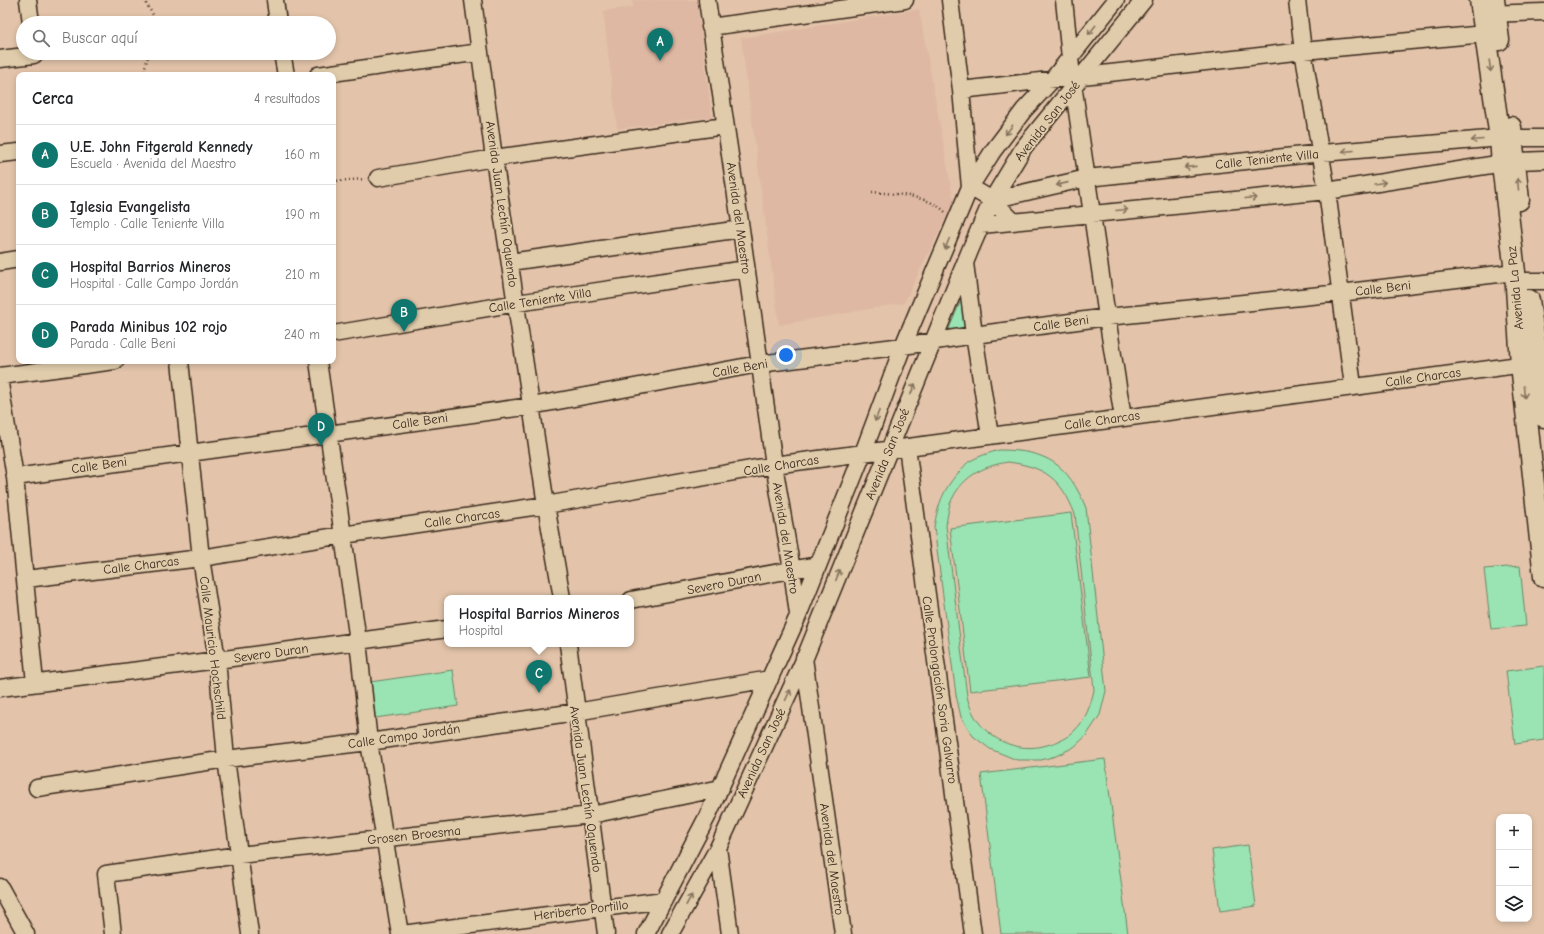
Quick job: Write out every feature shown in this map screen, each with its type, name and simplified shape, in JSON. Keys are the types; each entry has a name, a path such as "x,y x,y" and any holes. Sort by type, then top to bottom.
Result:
{"main road":[{"name":"Avenida La Paz","path":"1488,7 1485,34 1506,138"},
{"name":"Avenida La Paz","path":"1488,7 1509,162 1528,278 1530,363 1538,419 1544,577"}],"street":[{"path":"28,0 30,16"},
{"path":"274,0 277,16"},
{"name":"Avenida Juan Lechín Oquendo","path":"473,0 494,158 546,505 561,595"},
{"name":"Avenida del Maestro","path":"706,0 741,229 774,465 792,570 843,934"},
{"path":"710,27 905,0"},
{"path":"950,0 961,90 970,187 992,200 1014,222"},
{"path":"1064,0 1070,57 1076,80 1087,178 1123,418"},
{"name":"Avenida San José","path":"646,934 721,788 798,616 863,453 903,346 957,221 970,187 993,151 1024,110 1052,80 1116,0"},
{"name":"Avenida San José","path":"670,934 718,848 804,660 965,262 992,200 1024,147 1076,80 1144,0"},
{"path":"1297,0 1303,51 1322,153 1353,386"},
{"path":"1488,7 1544,12"},
{"path":"961,90 1052,80 1076,80 1303,51 1485,34"},
{"path":"336,72 480,52"},
{"path":"0,59 16,57"},
{"path":"283,60 285,72"},
{"path":"378,178 494,158 725,126"},
{"name":"Calle Teniente Villa","path":"992,200 1087,178 1322,153 1506,138 1544,138"},
{"path":"0,154 16,152"},
{"path":"981,225 1327,191 1509,162 1544,160"},
{"path":"510,262 741,229"},
{"path":"0,262 16,259"},
{"path":"965,262 974,335 990,436"},
{"name":"Calle Teniente Villa","path":"336,334 746,269"},
{"name":"Calle Beni","path":"15,477 531,406 759,364 903,346 1107,317 1340,293 1528,278"},
{"name":"Calle Charcas","path":"26,579 201,558 546,505 774,465 1530,363"},
{"path":"0,376 92,364"},
{"name":"Calle Mauricio Hochschild","path":"180,364 201,558 217,660 226,759 250,934"},
{"path":"318,364 358,641 368,742 401,934"},
{"path":"0,384 15,477 35,683"},
{"name":"Calle Prolongación Soria Galvarro","path":"907,447 973,934"},
{"name":"Severo Duran","path":"634,599 818,565"},
{"name":"Severo Duran","path":"0,688 444,629"},
{"name":"Avenida Juan Lechín Oquendo","path":"568,647 591,815 601,907 606,934"},
{"name":"Calle Campo Jordán","path":"37,788 226,759 368,742 576,712 770,679"},
{"name":"Grosen Broesma","path":"113,934 106,874 239,855 591,815 721,788"},
{"path":"718,848 730,934"},
{"path":"1,889 26,934"},
{"name":"Heriberto Portillo","path":"401,934 664,900"}],"path":[{"path":"144,0 154,16"},
{"path":"144,72 148,60"},
{"path":"336,181 378,178"},
{"path":"872,192 915,196 942,208 957,221"}],"shaded area":[{"path":"632,0 697,0 712,117 617,129 603,11 633,7"},
{"path":"919,9 954,202 904,303 779,325 741,38"}],"green space":[{"path":"964,293 967,328 948,331"},
{"path":"999,450 1030,453 1054,462 1072,480 1086,508 1106,691 1100,715 1086,736 1074,747 1056,756 1041,760 1017,760 990,749 973,736 961,717 956,695 934,527 943,496 955,476 969,462 980,456","holes":["1008,462 1021,464 1042,471 1058,483 1070,502 1075,514 1094,690 1090,706 1080,725 1073,732 1059,741 1036,747 1014,746 1003,742 985,729 978,721 971,708 967,696 946,526 950,504 954,495 966,480 981,470 998,464"]},
{"path":"1071,513 1091,677 970,691 950,528"},
{"path":"1520,566 1526,626 1491,629 1484,569"},
{"path":"1544,666 1544,740 1515,744 1506,671"},
{"path":"453,670 458,706 375,718 370,682"},
{"path":"1105,759 1128,934 1001,934 981,774"},
{"path":"1248,845 1256,906 1220,911 1212,850"}],"place":[{"name":"U.E. John Fitgerald Kennedy","path":"660,61"},
{"name":"Iglesia Evangelista","path":"404,332"},
{"name":"Parada Minibus 102 rojo","path":"321,446"},
{"name":"Hospital Barrios Mineros","path":"539,693"}]}
